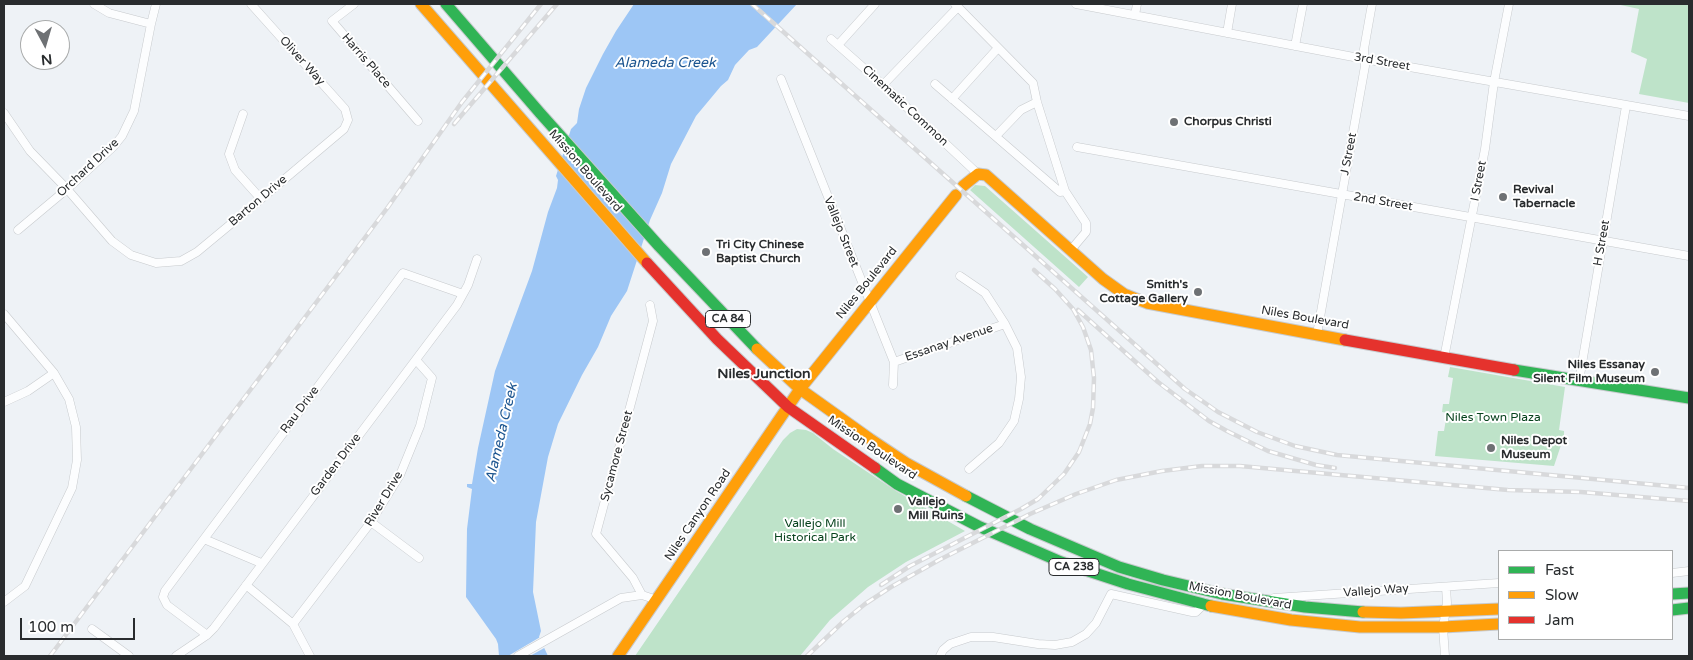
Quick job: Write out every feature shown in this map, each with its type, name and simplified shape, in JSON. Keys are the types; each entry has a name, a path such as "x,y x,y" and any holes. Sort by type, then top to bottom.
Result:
{"main road":[{"name":"Mission Boulevard","path":"421,4 549,148 652,269 717,339 788,407 897,484 978,526 1061,562 1153,592 1202,604 1291,620 1360,627 1443,627 1498,624"},
{"name":"Mission Boulevard","path":"450,5 557,132 659,246 769,362 800,389 906,463 957,492 1030,529 1127,570 1170,582 1222,594 1293,606 1345,611 1446,612 1498,609"},
{"name":"Niles Boulevard","path":"800,389 959,191 978,174 986,175 1070,251 1112,286 1124,294 1147,303 1444,358 1689,398"},
{"name":"Niles Canyon Road","path":"618,656 800,389"},
{"path":"1673,594 1689,592"},
{"path":"1291,620 1293,606"},
{"path":"1673,610 1689,608"}],"street":[{"path":"94,4 110,13 150,24"},
{"name":"Orchard Drive","path":"18,230 113,147 129,124 134,111 150,24 156,4"},
{"name":"Oliver Way","path":"251,4 345,109 348,120"},
{"name":"Harris Place","path":"354,4 332,21 418,121"},
{"path":"838,44 875,4"},
{"name":"3rd Street","path":"1076,4 1364,59 1689,116"},
{"path":"1134,15 1137,4"},
{"path":"1227,33 1232,4"},
{"path":"1295,46 1303,4"},
{"name":"J Street","path":"1317,334 1365,66 1364,49 1372,4"},
{"name":"I Street","path":"1444,358 1485,149 1494,82 1509,4"},
{"path":"883,85 956,5 1033,83 1037,102 1065,190 1086,222 1086,232 1070,251"},
{"name":"Cinematic Common","path":"831,39 978,174"},
{"path":"952,99 998,48"},
{"name":"Vallejo Street","path":"781,79 894,362 893,385"},
{"path":"935,84 1060,192 1065,190"},
{"path":"996,136 1021,110 1037,102"},
{"name":"H Street","path":"1579,381 1626,106"},
{"path":"4,113 30,151 67,189"},
{"path":"243,114 229,154 235,170 261,199"},
{"name":"Barton Drive","path":"67,189 112,241 131,255 156,264 181,261 197,252 344,129 348,120"},
{"name":"2nd Street","path":"1077,147 1689,256"},
{"name":"Garden Drive","path":"177,656 206,635 246,585 457,305 477,259"},
{"name":"Rau Drive","path":"206,635 161,601 165,591 403,273 463,294"},
{"path":"960,276 985,293 1005,324 1017,348 1021,376 1019,399 1014,421 999,443 969,469"},
{"name":"Sycamore Street","path":"642,595 633,578 596,534 653,320 650,305"},
{"path":"4,314 54,373 69,399 76,428 77,460 72,488 25,586 4,602"},
{"name":"Essanay Avenue","path":"894,362 1005,324"},
{"name":"River Drive","path":"293,624 371,522 400,475 420,426 432,378 416,360"},
{"path":"4,402 28,390 54,373"},
{"path":"371,522 419,558"},
{"path":"204,539 261,563"},
{"path":"1673,572 1689,571"},
{"name":"Vallejo Way","path":"1252,599 1498,583"},
{"path":"246,585 293,624 310,656"},
{"path":"1445,656 1443,627 1446,612 1446,587"},
{"path":"940,656 943,650 950,644 971,637 992,637 1055,645 1072,642 1086,634 1096,623 1111,594 1188,612 1196,612 1202,604 1222,594"},
{"path":"518,656 622,598 642,595 657,600"},
{"path":"92,629 129,656"}],"green space":[{"path":"1616,4 1689,4 1689,103 1639,94 1647,59 1631,52 1639,9"},
{"path":"975,185 985,186 1088,277 1079,287 970,190"},
{"name":"Niles Town Plaza","path":"1450,367 1565,387 1559,430 1564,431 1564,436 1554,466 1435,456 1438,431 1444,431 1447,413 1442,412 1443,404 1449,404 1453,378 1448,377"},
{"name":"Vallejo Mill Historical Park","path":"797,429 813,433 833,449 896,491 965,531 906,562 868,587 830,620 800,656 635,656 783,440"}],"water":[{"name":"Alameda Creek","path":"634,4 797,4 757,47 749,50 735,65 728,80 696,116 671,164 662,193 650,220 627,291 611,316 598,347 558,424 548,457 536,522 533,592 541,631 539,637 548,656 499,656 496,639 466,597 467,529 472,489 467,487 467,484 472,484 495,371 532,271 548,212 557,188 558,180 556,176 571,129 577,123 579,109 586,88 603,54"}],"pier":[{"path":"542,636 546,647 530,656 508,656"}],"railway":[{"path":"50,656 388,207 462,102 541,4"},
{"path":"454,124 557,4"},
{"path":"752,4 1185,389 1218,412 1257,432 1295,446 1337,455 1689,488"},
{"path":"881,585 910,566 1038,499 1064,474 1079,452 1090,424 1093,408 1094,378 1091,350 1083,327 1073,309 1034,270"},
{"path":"1078,310 1158,382 1209,421 1268,451 1316,465 1335,468"},
{"path":"807,656 865,604 939,560 1030,514 1076,494 1116,480 1162,471 1202,466 1240,466 1508,490 1581,492 1689,501"}],"traffic: fast":[{"path":"446,4 659,246 757,349"},
{"path":"1514,370 1689,398"},
{"path":"875,468 897,484 978,526 1061,562 1128,584 1211,606"},
{"path":"966,496 1030,529 1119,567 1163,580 1222,594 1305,607 1363,612"},
{"path":"1673,594 1689,593"},
{"path":"1673,610 1689,608"}],"traffic: slow":[{"path":"421,4 647,263"},
{"path":"963,186 978,174 986,175 1103,279 1124,294 1147,303 1345,340"},
{"path":"800,389 956,195"},
{"path":"757,349 800,389 870,439 906,463 966,496"},
{"path":"618,656 800,389"},
{"path":"1211,606 1291,620 1360,627 1443,627 1498,624"},
{"path":"1363,612 1401,613 1498,609"}],"traffic: jam":[{"path":"647,263 717,339 788,407 875,468"},
{"path":"1345,340 1514,370"}],"place":[{"name":"Chorpus Christi","path":"1174,122"},
{"name":"Revival Tabernacle","path":"1503,197"},
{"name":"Tri City Chinese Baptist Church","path":"706,252"},
{"name":"Smith's Cottage Gallery","path":"1198,292"},
{"name":"Niles Essanay Silent Film Museum","path":"1655,372"},
{"name":"Niles Depot Museum","path":"1491,448"},
{"name":"Vallejo Mill Ruins","path":"898,509"}],"district":[{"name":"Niles Junction","path":"764,374"}]}
